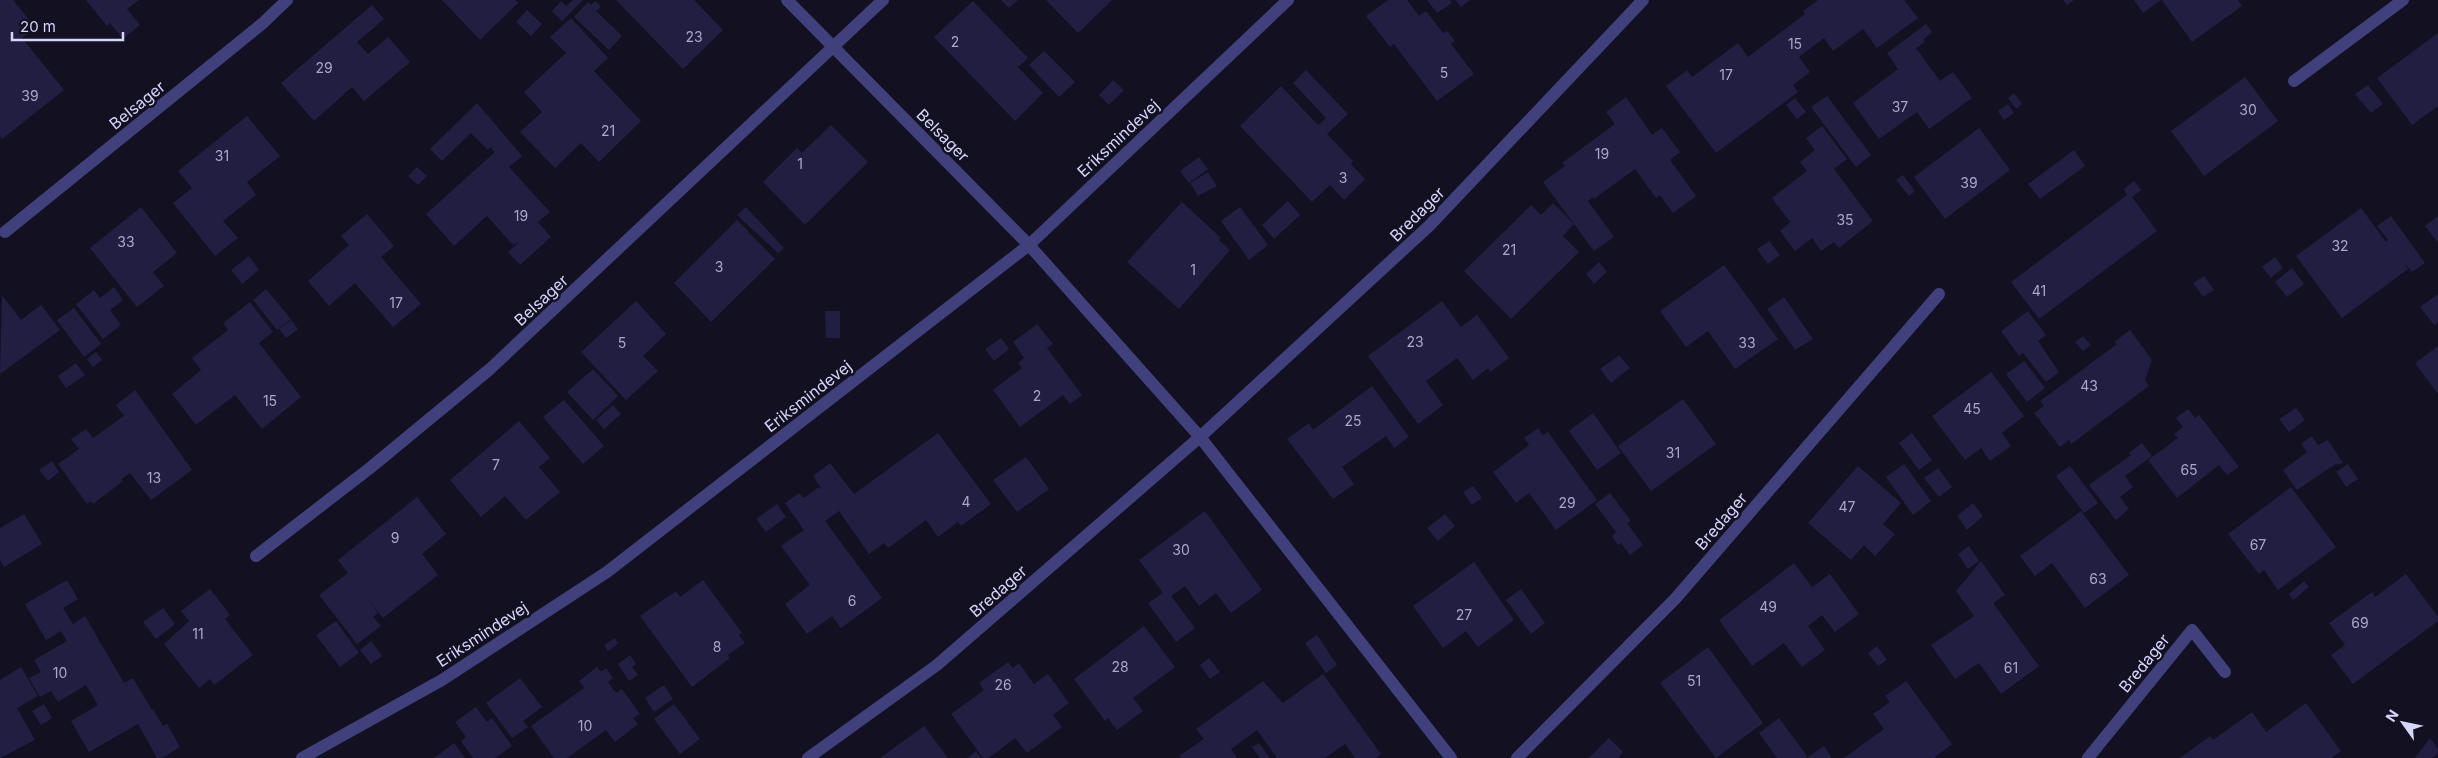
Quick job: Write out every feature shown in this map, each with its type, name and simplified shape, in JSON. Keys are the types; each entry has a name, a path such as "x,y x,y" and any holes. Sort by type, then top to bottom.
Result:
{"street":[{"name":"Belsager","path":"6,232 263,23 287,0"},
{"name":"Belsager","path":"787,0 1029,245"},
{"name":"Belsager","path":"256,556 370,468 490,369 834,49 883,0"},
{"name":"Eriksmindevej","path":"302,758 442,680 608,572 1029,245 1288,0"},
{"name":"Bredager","path":"808,758 936,666 1200,437 1429,226 1643,0"},
{"path":"2294,80 2403,0"},
{"path":"1029,245 1200,437 1451,758"},
{"name":"Bredager","path":"1517,758 1675,598 1939,294"},
{"name":"Bredager","path":"2088,758 2192,630 2225,672"}],"building":[{"path":"0,0 13,0 35,27 22,38 64,90 2,139 0,136"},
{"path":"86,0 139,0 127,9 140,25 123,39 110,23 107,26"},
{"path":"442,0 515,0 518,3 480,40"},
{"path":"573,0 583,0 562,21 552,11 561,1 566,6"},
{"path":"616,0 694,0 723,30 683,69"},
{"path":"1001,0 1018,0 1009,8"},
{"path":"1046,0 1112,0 1078,33"},
{"path":"1388,0 1407,0 1419,16 1426,11 1443,33 1447,31 1455,41 1451,44 1474,74 1437,101 1394,44 1390,47 1366,16"},
{"path":"1427,0 1450,0 1452,3 1437,13"},
{"path":"1455,0 1470,0 1461,7"},
{"path":"1818,0 1904,0 1918,18 1877,48 1863,29 1833,51 1824,38 1799,57 1810,72 1793,85 1798,92 1716,153 1666,86 1687,70 1692,77 1738,43 1748,57 1805,14 1803,11"},
{"path":"2063,0 2074,0 2067,5"},
{"path":"2134,0 2161,0 2143,13"},
{"path":"2162,0 2238,0 2242,6 2192,42"},
{"path":"595,1 601,7 596,11 622,36 609,50 574,17 588,2 591,5"},
{"path":"973,1 1028,58 1018,67 1043,93 1015,121 934,37"},
{"path":"372,5 384,19 357,42 368,54 388,37 410,62 364,101 352,87 314,121 281,83"},
{"path":"527,10 542,24 531,36 516,22"},
{"path":"571,18 608,58 594,71 641,121 599,162 581,143 555,168 520,132 542,112 524,92 566,53 550,37"},
{"path":"1926,24 1932,32 1923,40 1925,42 1916,48 1940,81 1953,72 1972,98 1929,129 1917,112 1879,139 1853,103 1898,69 1887,53"},
{"path":"2438,33 2438,106 2412,125 2377,78"},
{"path":"1044,51 1075,82 1059,97 1029,65"},
{"path":"1306,70 1348,114 1327,134 1353,161 1351,164 1365,179 1344,200 1330,185 1312,202 1240,126 1281,86 1318,125 1326,118 1293,83"},
{"path":"2245,77 2278,121 2204,176 2171,131"},
{"path":"1113,80 1124,90 1109,105 1099,95"},
{"path":"2368,85 2383,104 2371,113 2355,94"},
{"path":"2014,93 2022,104 2016,109 2008,98"},
{"path":"1827,96 1871,155 1856,167 1811,107"},
{"path":"1626,97 1652,135 1662,128 1680,152 1670,160 1696,196 1673,213 1660,195 1656,198 1635,169 1594,199 1592,197 1588,201 1614,237 1594,251 1543,182 1565,166 1562,163 1615,124 1606,112"},
{"path":"1795,98 1806,112 1797,119 1786,105"},
{"path":"477,103 522,156 509,167 550,212 538,222 551,237 520,265 508,252 519,242 513,245 487,216 454,246 426,214 495,152 490,147 488,150 471,133 442,161 430,149"},
{"path":"2008,104 2014,113 2004,120 1998,111"},
{"path":"247,116 280,156 247,182 256,195 223,221 238,238 215,256 173,203 192,188 178,171"},
{"path":"831,125 868,162 805,225 763,182 797,148 802,153"},
{"path":"1822,126 1847,159 1834,169 1873,221 1839,248 1834,242 1821,251 1812,238 1795,251 1780,231 1790,222 1772,198 1807,171 1800,162 1815,150 1806,138"},
{"path":"1979,128 2010,170 1945,219 1914,177"},
{"path":"2074,150 2085,166 2040,199 2028,184"},
{"path":"1199,157 1208,169 1189,183 1180,171"},
{"path":"417,167 427,176 418,185 408,176"},
{"path":"1208,172 1217,186 1198,196 1190,183"},
{"path":"1903,175 1915,191 1909,196 1896,180"},
{"path":"2134,181 2141,190 2132,197 2157,231 2039,319 2011,282 2127,195 2124,189"},
{"path":"1288,201 1300,215 1274,239 1262,225"},
{"path":"1182,202 1220,237 1219,240 1230,250 1179,309 1127,262"},
{"path":"1553,203 1574,224 1563,236 1579,252 1511,319 1464,271 1531,205 1541,215"},
{"path":"141,207 177,253 153,272 164,286 137,307 90,248"},
{"path":"746,207 784,248 778,253 737,215"},
{"path":"1240,207 1268,245 1249,260 1221,221"},
{"path":"2361,208 2386,242 2388,240 2377,226 2391,216 2425,263 2412,272 2404,263 2408,269 2342,318 2296,256"},
{"path":"367,214 394,246 381,257 421,304 393,327 355,283 329,306 308,281 349,245 341,236"},
{"path":"2438,216 2438,243 2425,226"},
{"path":"737,220 775,259 711,322 674,283"},
{"path":"1769,241 1780,255 1768,264 1757,249"},
{"path":"249,256 259,270 242,284 231,270"},
{"path":"2275,257 2283,268 2271,278 2262,267"},
{"path":"1599,262 1607,272 1594,284 1586,274"},
{"path":"1724,265 1778,339 1735,369 1708,331 1686,347 1660,311"},
{"path":"2292,268 2304,284 2287,297 2275,282"},
{"path":"2204,276 2214,290 2203,297 2193,283"},
{"path":"114,287 123,300 110,310 121,325 103,339 76,304 94,290 100,298"},
{"path":"266,289 291,319 277,330 253,300"},
{"path":"2438,294 2438,322 2434,325 2420,307"},
{"path":"2,295 21,320 41,305 60,330 0,374"},
{"path":"1784,297 1813,339 1795,350 1767,309"},
{"path":"636,301 666,334 643,356 658,371 626,400 581,352"},
{"path":"1442,301 1461,327 1477,315 1509,358 1490,372 1488,368 1473,380 1457,358 1426,381 1443,405 1418,424 1368,356"},
{"path":"250,302 273,332 259,343 301,397 262,429 235,395 196,425 172,394 201,370 192,358 228,330 223,323"},
{"path":"74,308 101,344 84,357 57,320"},
{"path":"825,311 840,311 840,338 826,338"},
{"path":"2028,311 2046,335 2038,341 2059,372 2046,382 2023,353 2019,356 2001,331"},
{"path":"291,320 298,329 286,338 279,329"},
{"path":"1037,324 1053,344 1047,348 1082,395 1070,404 1063,395 1020,427 993,390 1022,368 1018,363 1024,358 1013,342"},
{"path":"2130,330 2152,360 2145,380 2149,386 2071,444 2069,440 2060,447 2034,413 2044,406 2040,401 2117,344 2114,342"},
{"path":"2083,336 2091,345 2083,351 2075,342"},
{"path":"1001,338 1009,349 994,361 985,349"},
{"path":"2438,346 2438,394 2415,363"},
{"path":"96,352 102,360 93,367 87,359"},
{"path":"1619,355 1630,368 1611,383 1600,369"},
{"path":"2024,361 2045,388 2027,402 2006,374"},
{"path":"76,363 85,375 66,388 58,376"},
{"path":"593,369 618,396 593,420 567,392"},
{"path":"1991,372 2024,416 2002,433 2011,446 1990,461 1981,448 1965,460 1932,416"},
{"path":"1372,386 1409,437 1394,448 1386,436 1342,467 1354,484 1333,499 1287,439 1309,423 1313,430"},
{"path":"135,390 192,470 151,500 130,473 121,479 123,481 93,504 91,501 87,504 58,464 79,449 71,439 86,429 93,438 124,416 116,405"},
{"path":"1683,399 1716,444 1651,491 1618,446"},
{"path":"564,400 604,446 583,464 543,417"},
{"path":"613,405 621,414 604,429 596,420"},
{"path":"2296,408 2305,420 2289,432 2279,419"},
{"path":"2188,409 2195,418 2199,415 2239,467 2227,475 2219,465 2177,498 2148,460 2178,438 2174,434 2183,427 2176,418"},
{"path":"1593,413 1621,453 1597,470 1569,431"},
{"path":"519,421 550,458 539,467 560,492 526,520 505,496 481,517 450,480"},
{"path":"1538,428 1543,435 1548,432 1597,500 1556,530 1529,493 1516,503 1493,472 1529,445 1524,438"},
{"path":"938,433 991,504 961,526 958,522 938,537 926,520 888,548 884,543 869,554 839,511 825,521 882,598 841,628 832,616 807,634 785,604 810,585 781,546 804,530 785,503 799,493 804,498 819,487 822,489 813,476 830,463 854,494"},
{"path":"1912,433 1932,460 1919,470 1899,443"},
{"path":"2312,436 2318,445 2328,440 2343,463 2334,465 2297,490 2283,470 2307,452 2301,444"},
{"path":"2142,443 2152,456 2125,476 2133,487 2120,497 2129,509 2116,520 2089,485 2131,455 2129,453"},
{"path":"1026,457 1049,489 1017,512 993,480"},
{"path":"52,461 59,472 48,481 39,470"},
{"path":"1904,464 1931,501 1913,515 1886,477"},
{"path":"2348,464 2358,479 2346,487 2336,472"},
{"path":"1858,466 1901,503 1883,524 1895,534 1875,556 1864,545 1851,560 1808,523"},
{"path":"2070,466 2098,503 2084,513 2056,476"},
{"path":"1938,468 1952,487 1939,497 1924,478"},
{"path":"1473,486 1482,498 1472,505 1463,492"},
{"path":"2291,487 2336,547 2278,590 2264,570 2259,574 2228,534"},
{"path":"1610,493 1631,521 1627,523 1643,545 1630,555 1621,543 1618,545 1612,536 1616,532 1595,504"},
{"path":"417,497 446,534 422,554 438,575 383,618 366,597 378,613 373,617 381,626 357,644 319,595 348,573 338,560"},
{"path":"1973,503 1983,516 1967,530 1957,516"},
{"path":"777,504 786,517 766,532 756,519"},
{"path":"1205,511 1262,590 1231,613 1216,593 1199,606 1185,586 1171,596 1195,628 1176,642 1148,603 1163,593 1139,560"},
{"path":"2081,511 2129,575 2085,608 2052,563 2035,576 2020,556"},
{"path":"24,514 42,544 4,567 0,560 0,528"},
{"path":"1445,514 1455,526 1438,541 1427,528"},
{"path":"1969,546 1979,561 1968,569 1958,554"},
{"path":"1981,561 2005,595 1993,603 2039,666 2001,694 1979,663 1955,679 1931,645 1974,616 1956,591"},
{"path":"1474,562 1514,620 1478,647 1466,631 1443,648 1413,606"},
{"path":"1794,563 1812,587 1830,574 1859,614 1835,632 1822,615 1808,626 1825,650 1802,667 1784,643 1752,666 1719,620"},
{"path":"2406,574 2438,617 2438,621 2353,684 2331,655 2345,645 2329,623 2372,592 2375,597"},
{"path":"67,580 78,599 63,608 73,624 85,616 124,683 133,678 152,710 163,726 167,724 180,747 162,758 157,758 138,724 89,752 71,721 98,705 86,685 58,702 51,691 40,697 29,678 41,672 34,660 67,641 61,631 46,640 25,604"},
{"path":"703,580 742,633 739,635 745,643 728,655 730,658 692,687 640,616 676,591 680,597"},
{"path":"2304,581 2309,587 2293,600 2289,594"},
{"path":"210,589 230,615 225,619 253,655 214,685 210,679 199,688 164,644 189,621 181,611"},
{"path":"1521,589 1545,623 1531,634 1506,600"},
{"path":"163,608 175,624 156,639 143,622"},
{"path":"336,621 359,653 340,667 316,635"},
{"path":"1144,626 1175,667 1133,698 1143,711 1117,730 1108,718 1105,721 1074,679"},
{"path":"1317,635 1337,665 1326,673 1305,643"},
{"path":"615,638 618,644 608,651 604,645"},
{"path":"371,641 382,656 371,664 360,650"},
{"path":"1877,646 1887,660 1878,666 1868,653"},
{"path":"1708,647 1763,723 1716,758 1660,683"},
{"path":"630,655 636,664 632,667 638,675 629,681 618,664"},
{"path":"1209,658 1220,672 1210,679 1200,665"},
{"path":"1008,662 1013,668 1019,663 1034,684 1048,674 1069,703 1053,715 1062,727 1027,753 1015,738 989,758 983,758 951,714 984,690 979,683"},
{"path":"21,667 38,696 17,708 35,740 0,758 0,680"},
{"path":"597,667 601,672 606,668 613,678 608,682 616,693 622,689 640,714 633,718 638,724 615,742 606,730 567,758 554,758 531,726 584,688 579,681"},
{"path":"1323,674 1381,754 1376,758 1355,758 1345,744 1325,758 1277,758 1257,730 1231,749 1237,758 1181,758 1179,756 1204,739 1196,729 1263,681 1283,703"},
{"path":"520,678 542,707 523,721 528,727 512,738 486,703"},
{"path":"1906,681 1952,744 1934,758 1844,758 1884,729 1873,714 1890,702 1885,696"},
{"path":"664,685 673,699 654,712 645,698"},
{"path":"2306,703 2341,751 2331,758 2180,758 2210,736 2213,740 2252,712 2266,732"},
{"path":"44,704 52,718 41,725 32,711"},
{"path":"674,704 700,739 680,754 654,719"},
{"path":"476,707 487,722 492,718 512,746 495,758 473,758 461,741 466,737 455,722"},
{"path":"1779,718 1807,756 1805,758 1777,758 1759,733"},
{"path":"924,726 948,758 880,758"},
{"path":"1609,738 1623,752 1618,758 1589,758"},
{"path":"2430,738 2438,749 2438,754 2432,758 2415,758"},
{"path":"454,743 465,758 434,758"},
{"path":"1259,743 1270,758 1260,758 1252,747"},
{"path":"1824,746 1832,758 1807,758"},
{"path":"976,751 981,758 967,758"}]}
